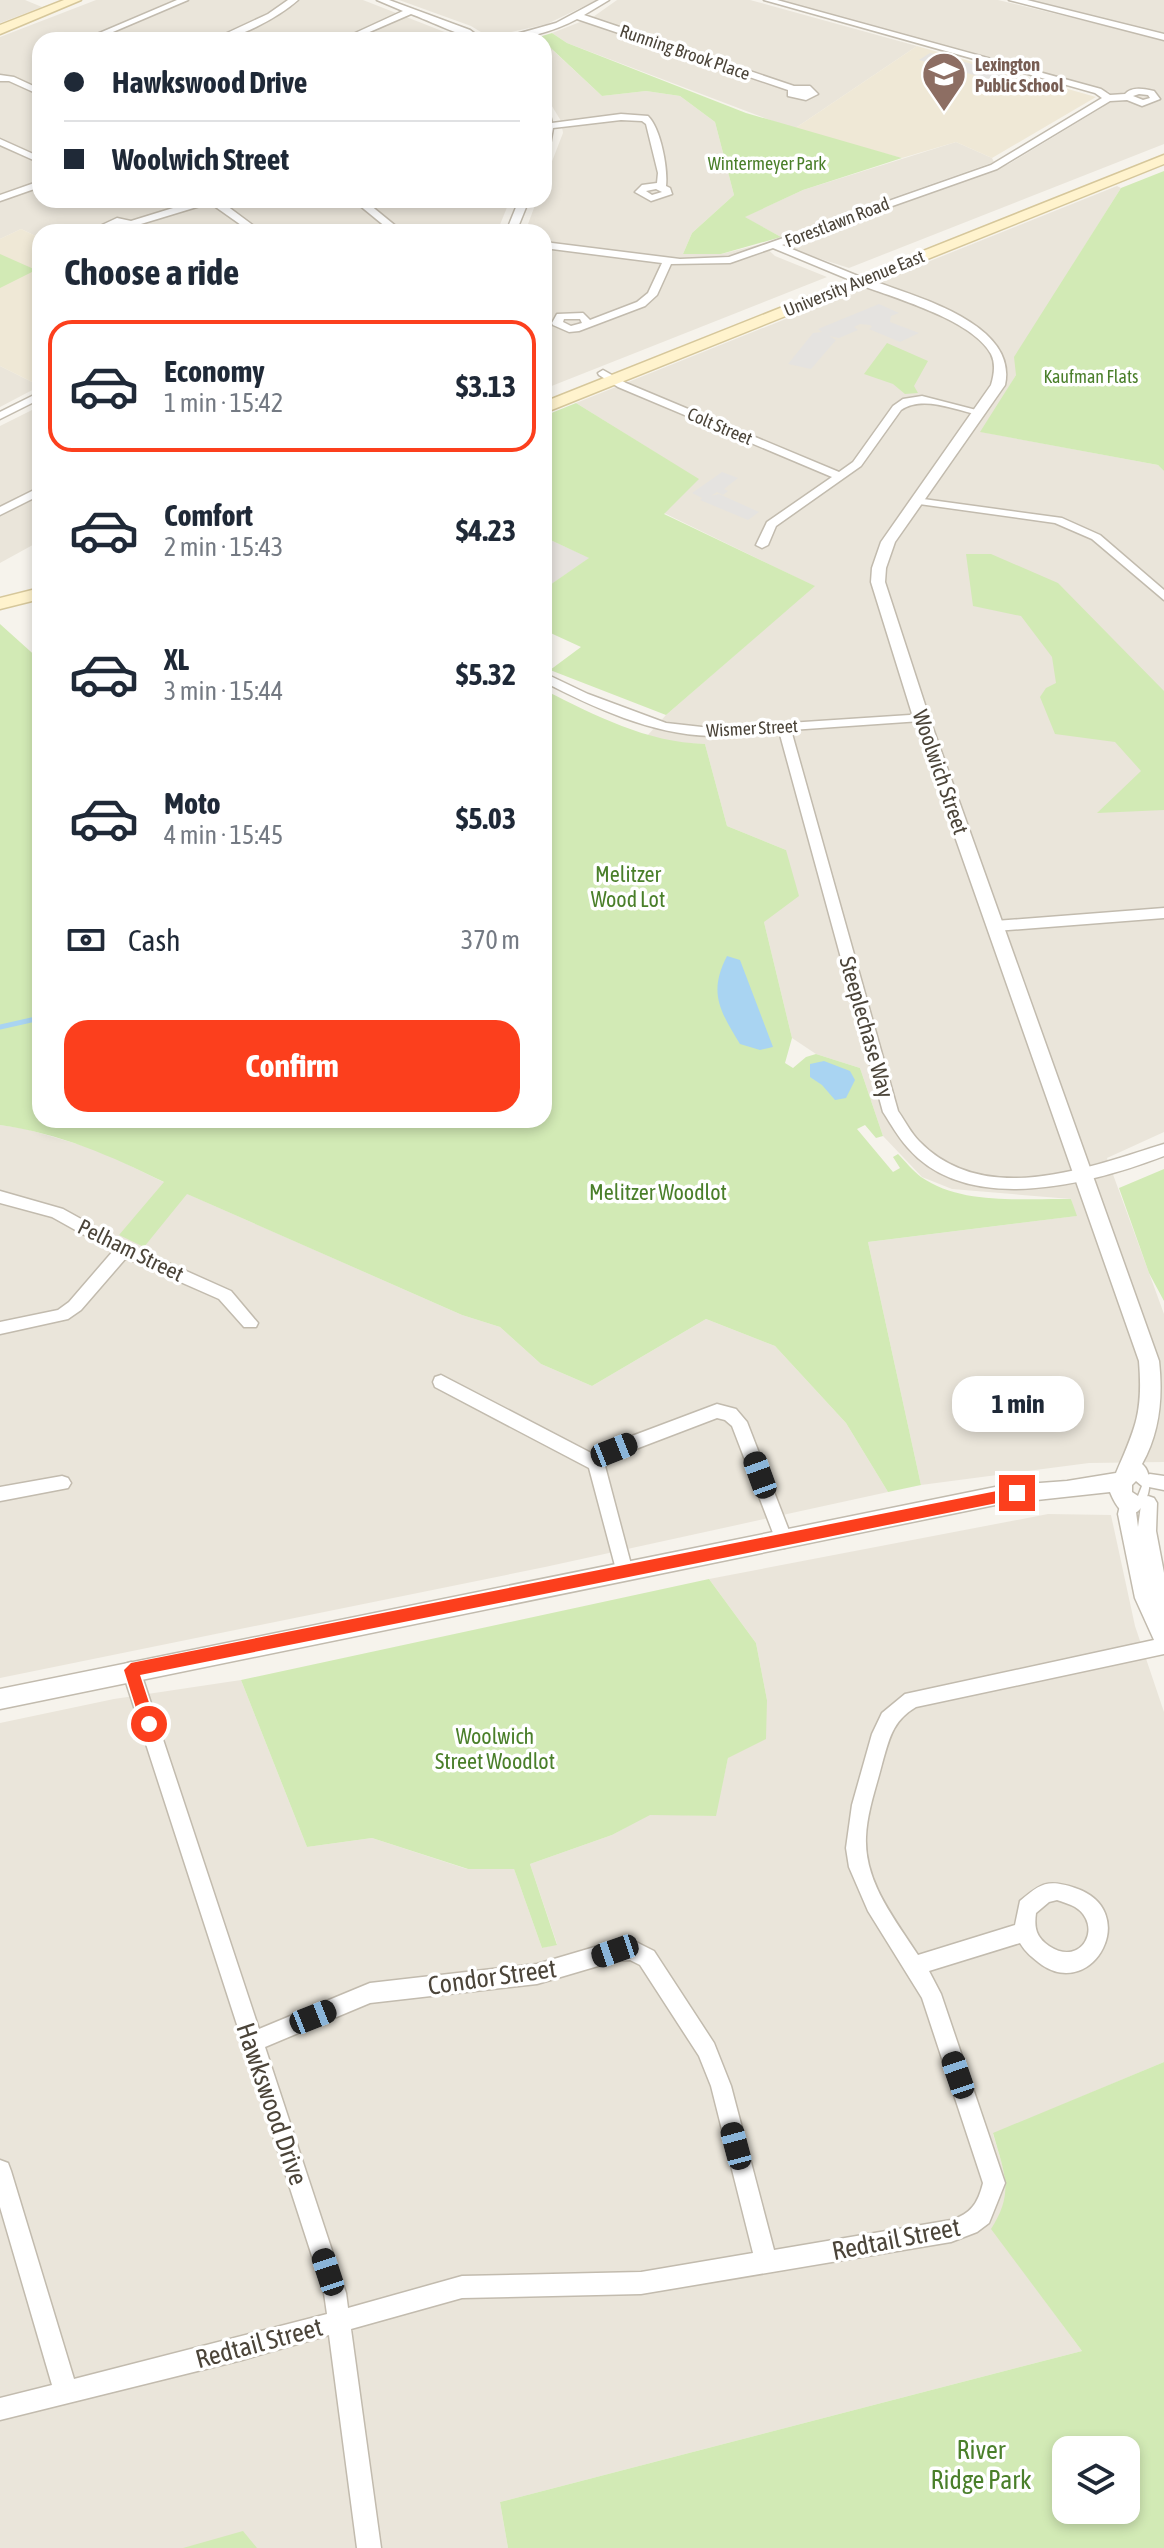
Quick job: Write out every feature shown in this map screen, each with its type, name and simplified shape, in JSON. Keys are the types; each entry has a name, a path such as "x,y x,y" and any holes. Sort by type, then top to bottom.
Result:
{"main road":[{"path":"0,30 75,0"},
{"name":"University Avenue East","path":"552,394 607,376 1164,152"},
{"name":"University Avenue East","path":"854,278 1164,159"},
{"name":"University Avenue East","path":"552,404 607,376"},
{"path":"0,604 32,595"},
{"path":"0,612 32,604"}],"street":[{"path":"106,32 184,0"},
{"path":"234,32 271,16 294,0"},
{"path":"381,0 467,32"},
{"path":"531,32 559,25 605,0"},
{"name":"Forestlawn Road","path":"768,0 1098,91 1108,98"},
{"path":"1014,0 1164,37"},
{"path":"362,32 410,11"},
{"name":"Running Brook Place","path":"578,16 793,89"},
{"path":"0,78 11,79 32,88"},
{"name":"Forestlawn Road","path":"552,246 696,263 730,260 994,167 1108,98 1128,97"},
{"path":"552,126 621,117 645,118 650,123 663,173 661,187"},
{"path":"0,142 32,156"},
{"path":"0,198 32,187"},
{"path":"142,224 188,208"},
{"path":"222,208 246,224"},
{"path":"369,208 389,224"},
{"name":"Woolwich Street","path":"776,246 961,322 990,343 997,354 1001,372 998,385 888,542 879,568 878,582 921,717 1149,1361 1150,1409 1139,1449 1142,1489"},
{"path":"587,323 641,304 652,295 668,260"},
{"name":"Colt Street","path":"607,376 840,476"},
{"path":"0,416 32,399"},
{"path":"762,545 771,524 866,454 897,408 907,401 922,399 979,412"},
{"path":"0,512 32,494"},
{"path":"916,501 1058,520 1096,537 1164,596"},
{"name":"Wismer Street","path":"552,681 584,697 664,727 711,732 921,717"},
{"name":"Steeplechase Way","path":"784,727 891,1112 902,1133 925,1156 948,1171 1005,1185 1084,1177 1117,1170 1164,1150"},
{"path":"995,926 1164,913"},
{"name":"Pelham Street","path":"0,1197 57,1213 124,1250 225,1295 250,1323"},
{"path":"0,1328 62,1315 75,1306 124,1250"},
{"path":"441,1382 596,1464 624,1572"},
{"path":"596,1464 614,1450 680,1424 717,1411 730,1414 739,1422 784,1541"},
{"path":"0,1494 62,1483"},
{"path":"0,1699 1000,1495 1142,1489"},
{"path":"1142,1489 1163,1596 1164,1623"},
{"path":"1142,1489 1127,1514 1144,1598 1164,1645"},
{"name":"Redtail Street","path":"0,2409 339,2322 462,2287 641,2283 973,2225 987,2209 994,2183 931,1994 916,1965 865,1887 856,1849 858,1814 884,1724 895,1708 912,1700 1164,1645"},
{"name":"Hawkswood Drive","path":"131,1670 335,2293 369,2548"},
{"path":"916,1965 1025,1932"},
{"name":"Condor Street","path":"251,2042 370,1993 537,1974 615,1951 631,1950 647,1958 707,2050 721,2086 766,2263"},
{"path":"0,2171 66,2392"}],"shaded area":[{"path":"0,0 25,0 42,7 0,23"},
{"path":"96,0 363,0 445,32 32,32 32,208 507,208 500,224 32,224 32,234 21,229 0,239 0,37"},
{"path":"399,0 597,0 547,24 511,32 481,32"},
{"path":"617,0 750,0 917,46 794,129 567,43 552,33 593,17"},
{"path":"777,0 998,0 1164,40 1164,144 849,268 796,251 792,247 794,244 804,239 1009,164 1103,107 1110,92"},
{"path":"1031,0 1164,0 1164,33 1137,28"},
{"name":"Lexington Public School","path":"917,46 1096,97 992,158 956,142 902,158 794,129"},
{"path":"552,49 602,96 646,91 680,96 715,122 734,195 692,233 683,254 721,254 762,244 775,256 827,277 552,386 552,224 528,224 534,208 552,208 552,161 563,133 561,121 552,106"},
{"path":"930,53 1006,73 996,81 919,60"},
{"path":"956,142 992,158 994,162 781,237 744,217 803,190"},
{"path":"1117,186 1121,188 1074,263 1016,375 982,432 1158,465 1164,471 1164,1132 1107,1158 1164,1314 1164,1462 1089,1463 921,1485 868,1242 1076,1216 1071,1199 952,1189 922,1177 883,1136 860,1068 816,1054 792,1038 764,922 786,850 727,826 705,744 678,743 647,736 666,715 814,586 664,513 698,479 576,403"},
{"path":"21,229 32,234 32,382 0,366 0,239"},
{"path":"879,304 899,313 891,316 890,322 919,333 900,342 869,329 872,327 870,325 860,324 854,327 858,330 839,338 829,336 836,340 811,369 788,364 813,333 822,332 818,329"},
{"path":"0,366 32,382 32,390 0,407"},
{"path":"32,410 32,545 0,563 0,426"},
{"path":"722,472 738,478 724,489 728,491 723,495 717,492 711,496 719,494 759,512 748,520 700,500 702,498 692,493"},
{"path":"552,541 590,558 552,584"},
{"path":"0,1125 26,1129 98,1150 192,1196 462,1315 500,1327 541,1364 592,1386 706,1319 775,1346 846,1423 888,1492 545,1567 0,1678"},
{"path":"1048,1514 1111,1515 1135,1626 1164,1712 1164,2062 993,2134 1008,2184 1004,2210 992,2229 1082,2351 500,2502 508,2548 0,2548 0,1723 114,1699 241,1680 307,1847 372,1838 467,1869 514,1869 542,1948 557,1944 530,1864 612,1835 650,1814 715,1816 728,1758 767,1700 756,1643 709,1579"}],"green space":[{"name":"Wintermeyer Park","path":"552,33 567,43 746,113 902,158 803,190 745,217 781,237 721,254 683,254 692,233 734,195 715,122 680,96 646,91 602,96 552,49"},
{"name":"Kaufman Flats","path":"1164,171 1164,471 1158,465 980,432 1016,375 1014,357 1121,188"},
{"path":"0,254 32,268 32,272 0,288"},
{"path":"887,343 928,361 914,386 918,393 905,394 893,384 864,374"},
{"path":"576,403 699,479 664,514 815,586 666,715 552,671 581,647 552,634 552,583 589,558 552,541 552,413"},
{"path":"966,554 991,554 1058,583 1164,691 1164,810 1097,813 1141,771 1115,742 1055,734 1040,697 1046,688 1056,683 1052,657 1021,616 973,606"},
{"name":"Melitzer Woodlot","path":"0,624 32,653 32,1128 552,1128 552,694 642,733 705,744 727,826 786,850 799,896 764,922 792,1038 785,1063 793,1068 806,1057 816,1054 860,1068 883,1136 876,1138 865,1125 857,1129 893,1172 900,1168 893,1157 898,1154 921,1177 956,1193 994,1198 1071,1199 1077,1216 868,1242 921,1485 888,1492 846,1423 775,1346 706,1319 592,1386 541,1364 500,1327 462,1315 187,1194 144,1247 119,1235 164,1182 84,1147 0,1125"},
{"path":"1164,1169 1164,1301 1149,1273 1119,1188"},
{"name":"Woolwich Street Woodlot","path":"709,1579 756,1643 767,1700 766,1739 728,1758 716,1816 650,1815 612,1835 530,1864 557,1945 542,1948 514,1869 468,1869 372,1838 307,1847 241,1680"},
{"name":"River Ridge Park","path":"1164,2062 1164,2548 508,2548 500,2502 1082,2351 991,2229 1003,2204 1004,2171 993,2133"},
{"path":"243,2531 257,2548 183,2548"}],"water":[{"path":"727,956 740,960 773,1047 760,1050 740,1044 727,1022 717,991"},
{"path":"824,1061 850,1071 855,1080 846,1098 835,1100 810,1077 810,1064"}],"waterway":[{"path":"0,1027 32,1020"}],"place":[{"name":"Lexington Public School","path":"944,113"}],"route":[{"path":"149,1724 131,1670 1017,1493"}],"park label":[{"name":"Melitzer Wood Lot","path":"628,886"}]}
